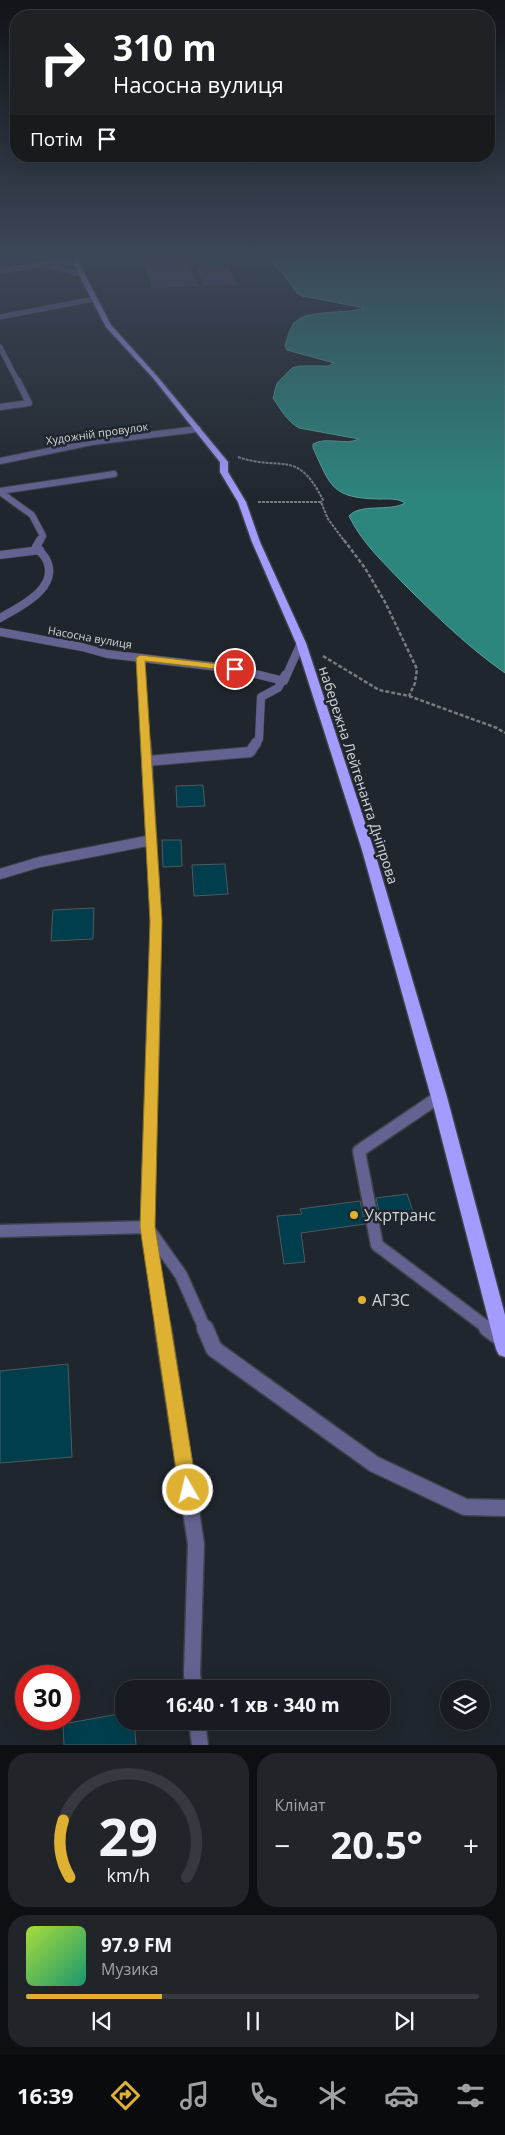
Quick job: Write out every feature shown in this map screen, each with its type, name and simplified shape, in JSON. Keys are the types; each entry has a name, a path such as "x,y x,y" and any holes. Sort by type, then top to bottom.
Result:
{"main road":[{"name":"набережна Лейтенанта Дніпрова","path":"119,338 198,429 224,462 224,472 242,502 256,542 301,643 368,850 439,1097 504,1344"}],"street":[{"path":"0,348 29,403 0,407"},
{"name":"Художній провулок","path":"0,460 82,443 198,429"},
{"path":"0,492 114,474"},
{"path":"0,492 29,511 40,523 43,536 36,547 47,558 51,572 48,582 34,597 0,618"},
{"path":"0,555 40,550"},
{"name":"Насосна вулиця","path":"0,632 82,647 107,654 235,669 284,681 301,643"},
{"path":"147,761 250,752 260,739 261,697 278,688 301,643"},
{"path":"140,658 156,921 147,1227 196,1544 193,1680"},
{"path":"0,874 40,862 152,840"},
{"path":"439,1097 359,1151 377,1245 504,1344"},
{"path":"0,1231 147,1227"},
{"path":"147,1227 181,1275 214,1349 374,1464 465,1507 505,1508"},
{"path":"198,1730 200,1745"}],"path":[{"path":"217,452 256,462 285,463 298,467 318,487 323,500 321,502 328,519 365,568 385,602 417,669 415,682 409,696"},
{"path":"242,502 321,502"},
{"path":"301,643 378,690 409,696 497,728 505,733"}],"shaded area":[{"path":"287,338 505,338 505,673 465,642 428,608 360,535 349,516 354,512 399,506 405,503 396,500 351,496 342,493 329,481 313,448 313,444 324,441 348,442 359,439 299,428 288,419 273,398 277,383 292,368 299,366 328,366 334,363 287,350 285,346"}],"building":[{"path":"203,785 205,806 177,807 176,786"},
{"path":"162,840 181,840 182,866 163,867"},
{"path":"225,864 228,894 194,896 192,865"},
{"path":"94,908 93,939 51,941 53,910"},
{"path":"407,1194 415,1217 381,1221 376,1198"},
{"path":"360,1201 365,1224 301,1233 305,1262 284,1264 277,1216 302,1214 300,1209"},
{"path":"68,1364 72,1457 0,1463 0,1371"},
{"path":"115,1715 115,1730 135,1730 136,1745 64,1745 63,1730 80,1730 80,1721"}],"place":[{"name":"Укртранс","path":"354,1215"},
{"name":"АГЗС","path":"362,1300"}],"route":[{"path":"188,1490 147,1227 156,921 140,658 190,662 235,669"}]}
